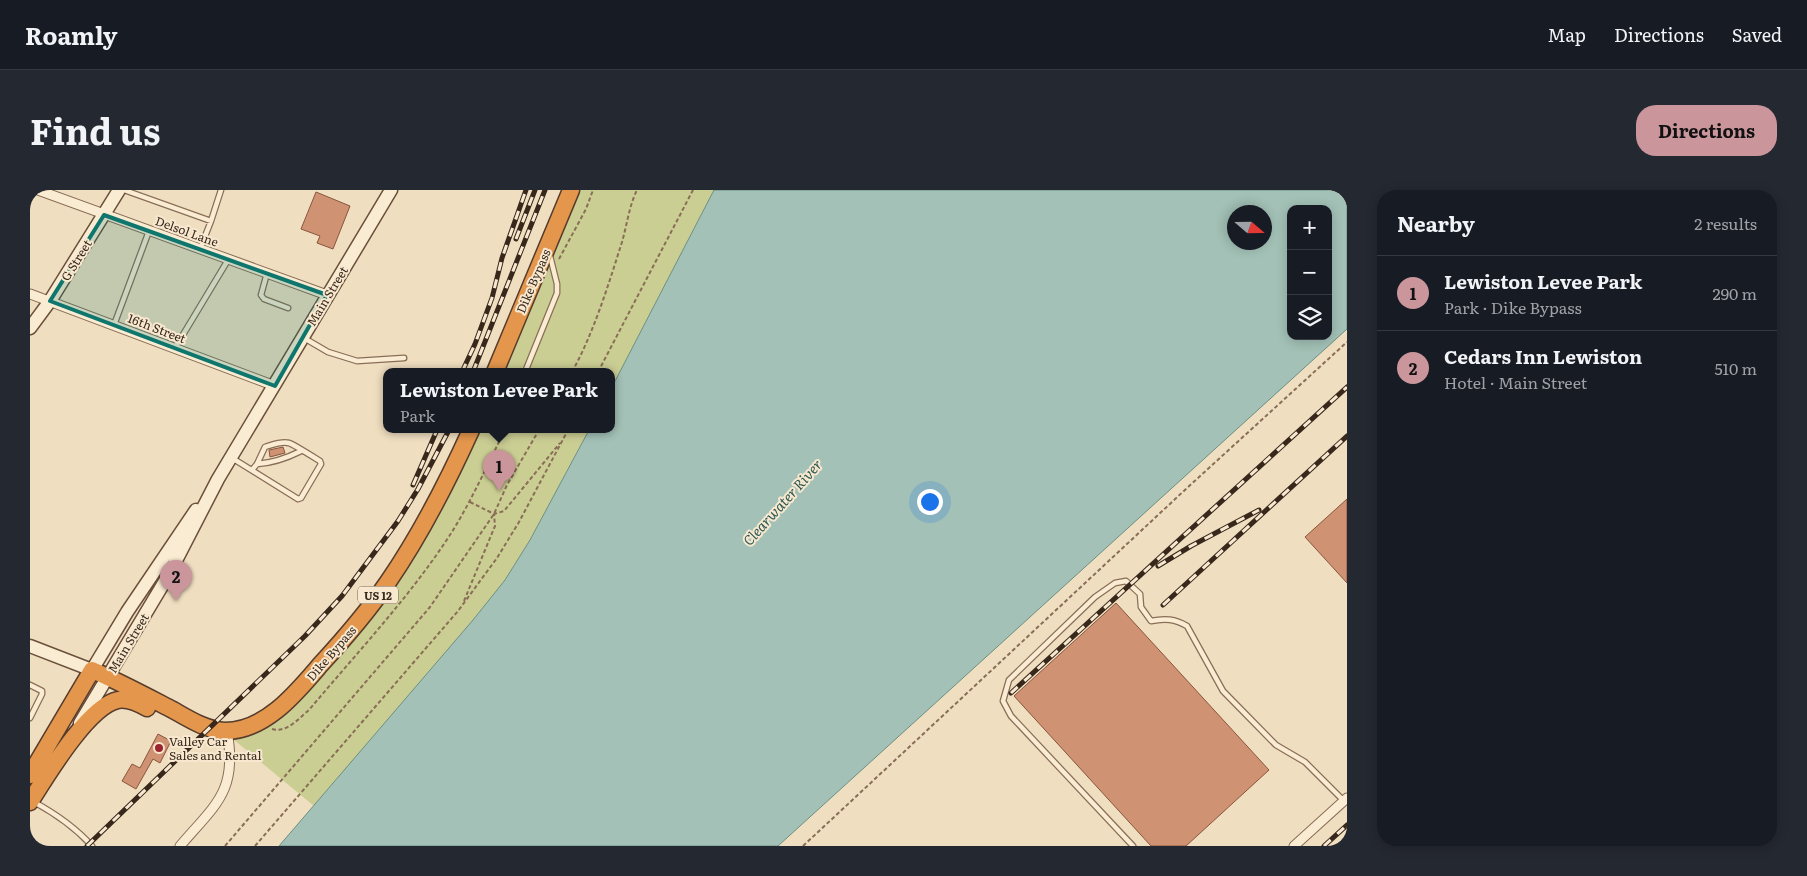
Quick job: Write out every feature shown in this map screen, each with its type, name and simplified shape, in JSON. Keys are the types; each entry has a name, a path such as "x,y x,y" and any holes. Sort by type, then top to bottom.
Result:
{"highway":[{"name":"Dike Bypass","path":"497,368 571,190"},
{"name":"Dike Bypass","path":"108,677 199,724 218,730 227,731 253,725 279,708 309,679 351,631 388,581 415,539 450,476 469,433"},
{"name":"US 12","path":"92,670 108,677"},
{"name":"Main Street","path":"30,775 92,670"},
{"name":"US 12","path":"68,743 106,705 119,700 137,703 165,717 199,724"},
{"name":"Main Street","path":"31,801 68,743"}],"main road":[{"name":"G Street","path":"30,328 50,301 119,190"},
{"name":"Main Street","path":"92,670 153,572 218,479 391,190"},
{"name":"Main Street","path":"68,743 168,576 218,479"},
{"path":"30,646 92,670"}],"street":[{"name":"Delsol Lane","path":"38,190 327,295"},
{"name":"16th Street","path":"30,294 274,386"},
{"path":"180,846 218,801 226,786 230,768 227,731"},
{"path":"1294,846 1346,799"}],"lane":[{"path":"124,190 211,221"},
{"path":"200,249 221,190"},
{"path":"114,325 149,231"},
{"path":"527,368 557,293 557,284 549,253 549,241"},
{"path":"174,348 228,259"},
{"path":"267,273 260,295 264,299 288,308"},
{"path":"302,338 328,352 357,361 404,358"},
{"path":"231,458 298,500 321,464 320,461 309,453 290,443 265,447 252,470"},
{"path":"257,464 292,456 301,450"},
{"path":"1133,846 1011,716 1004,701 1009,680 1095,597 1115,582 1126,580 1140,594 1141,608 1151,621 1161,619 1177,620 1187,626 1223,692 1276,745 1305,762 1346,799"},
{"path":"30,685 42,691 42,694 30,718"},
{"path":"31,801 52,812 80,832 92,846"}],"path":[{"path":"553,270 586,209 594,190"},
{"path":"574,368 602,303 622,240 632,200 637,190"},
{"path":"600,368 693,190"},
{"path":"803,846 1187,488 1347,342"},
{"path":"270,728 279,731 290,726 308,710 424,572 447,540 469,502 504,433"},
{"path":"225,846 430,607 494,514 507,485 538,433"},
{"path":"255,846 462,605 497,558 519,522 566,433"},
{"path":"469,502 494,514 504,511 563,439"},
{"path":"462,605 495,526 494,514"}],"highlighted area":[{"path":"104,215 327,295 275,386 50,301"}],"green space":[{"path":"571,190 714,190 615,381 615,368 497,368"},
{"path":"469,433 587,433 530,540 505,580 314,806 228,735 253,725 371,606"}],"water":[{"name":"Clearwater River","path":"714,190 1347,190 1347,329 778,846 279,846 473,620 505,580 530,540 587,433 615,433 615,381"}],"building":[{"path":"316,192 350,206 333,249 317,243 320,236 301,229"},
{"path":"283,447 285,453 270,457 269,450"},
{"path":"1347,499 1347,583 1305,537"},
{"path":"1116,603 1269,770 1186,846 1151,846 1014,696"},
{"path":"158,734 171,741 160,763 153,759 136,789 122,781 132,764 140,768"}],"railway":[{"path":"464,368 492,298 502,258 526,190"},
{"path":"516,239 535,190"},
{"path":"475,368 545,190"},
{"path":"1011,693 1347,387"},
{"path":"413,485 436,433"},
{"path":"87,846 305,636 342,596 398,521 418,489 447,433"},
{"path":"1163,605 1347,436"},
{"path":"1158,566 1259,510"},
{"path":"1324,846 1347,825"}],"place":[{"name":"Lewiston Levee Park","path":"499,491"},
{"name":"Cedars Inn Lewiston","path":"176,601"},
{"name":"Valley Car Sales and Rental","path":"159,748"}]}
